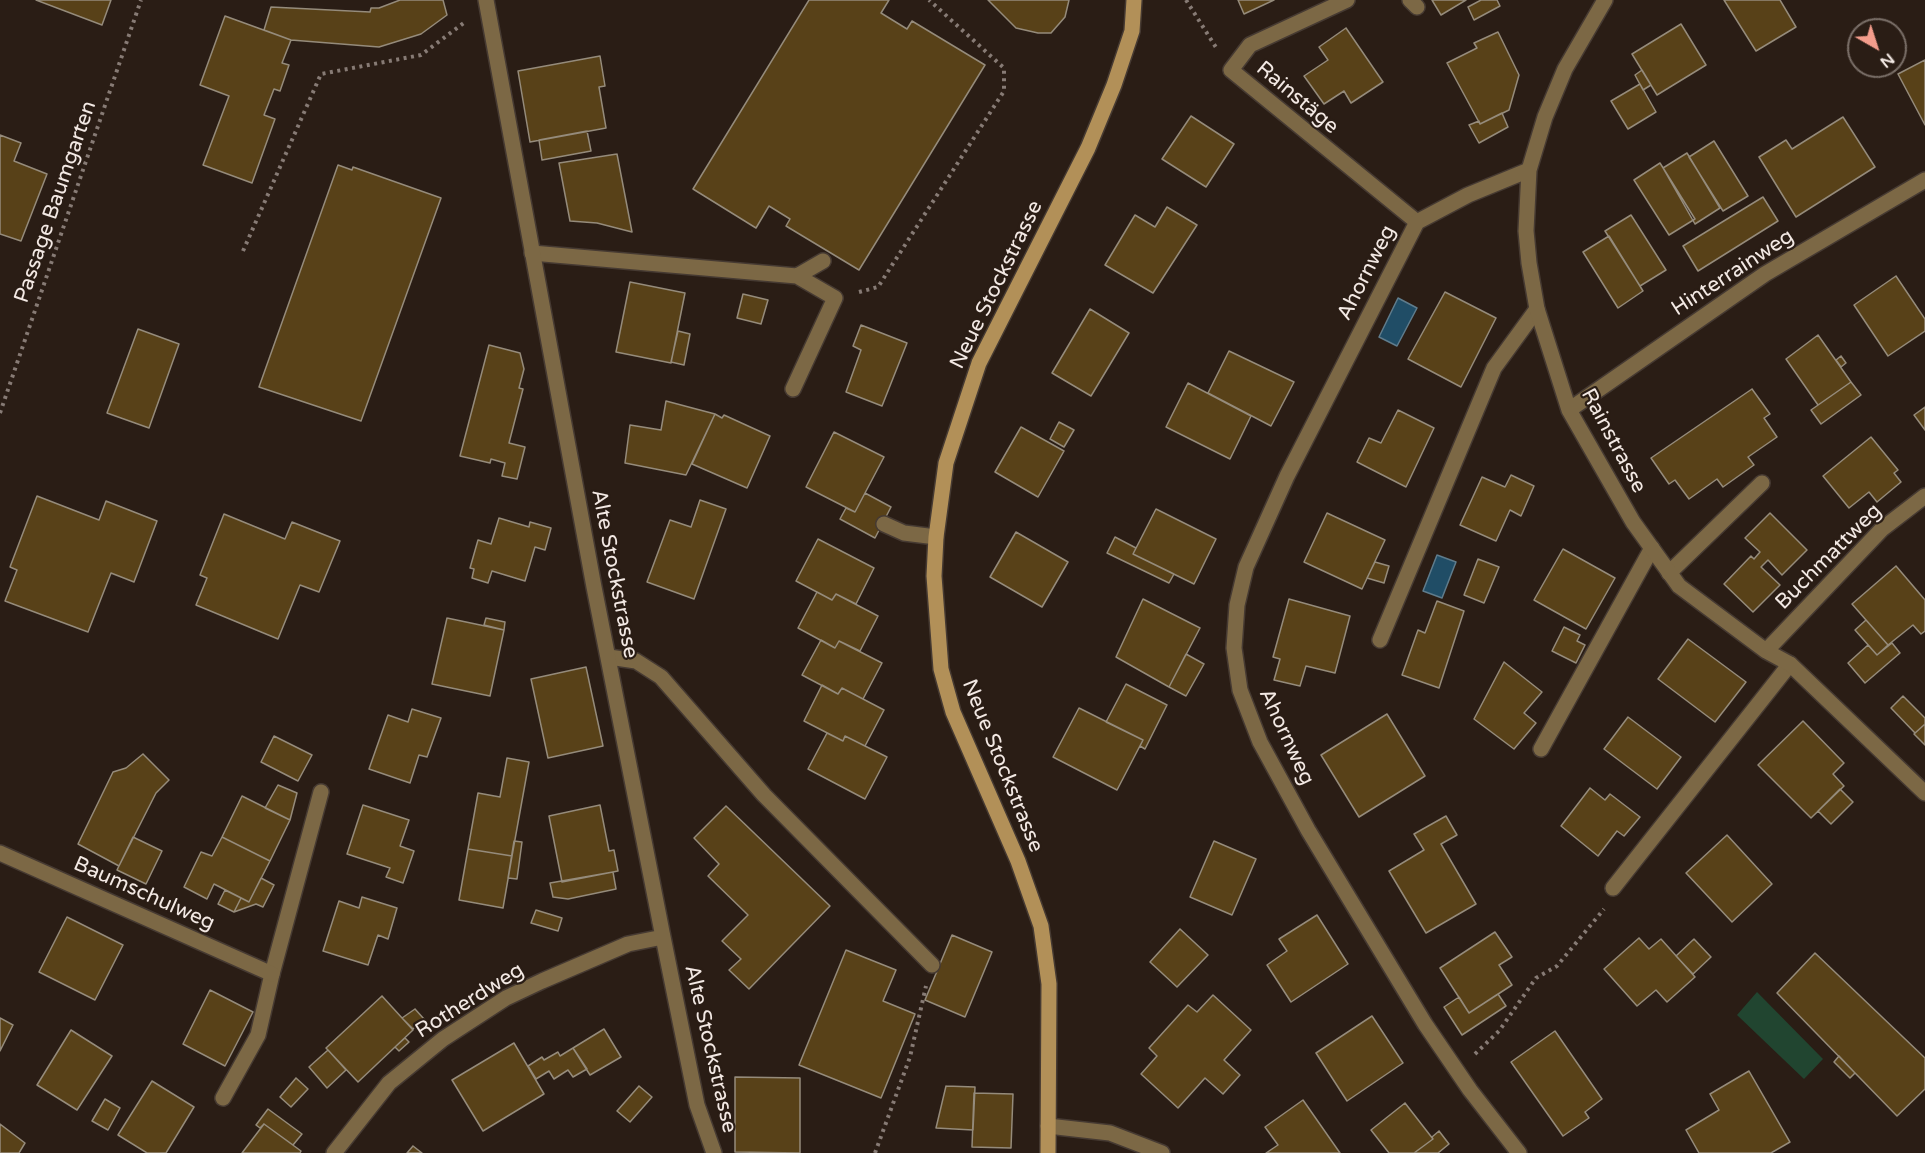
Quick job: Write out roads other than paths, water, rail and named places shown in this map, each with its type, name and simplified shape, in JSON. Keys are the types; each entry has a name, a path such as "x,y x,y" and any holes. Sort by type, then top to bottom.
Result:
{"street":[{"name":"Neue Stockstrasse","path":"1048,1153 1049,984 1041,926 1018,861 953,712 941,669 933,576 945,463 979,363 1092,138 1114,85 1132,31 1134,0"},
{"name":"Rainstäge","path":"1347,0 1250,45 1231,70 1417,222"},
{"name":"Rainstrasse","path":"1605,0 1565,69 1545,117 1529,170 1526,231 1537,309 1569,410 1633,522 1678,586 1766,651 1790,664 1925,793"},
{"name":"Alte Stockstrasse","path":"487,7 663,936 697,1105 714,1153"},
{"name":"Ahornweg","path":"1519,1153 1456,1071 1425,1024 1314,840 1260,742 1240,690 1234,648 1237,605 1246,567 1287,476 1417,222 1468,195 1529,170"},
{"name":"Hinterrainweg","path":"1569,410 1765,274 1925,180"},
{"path":"532,253 797,276 835,298 793,389"},
{"path":"797,276 824,261"},
{"path":"1380,640 1494,368 1537,309"},
{"path":"1670,573 1762,483"},
{"name":"Buchmattweg","path":"1766,651 1882,529 1925,496"},
{"path":"884,524 904,533 936,537"},
{"path":"1540,749 1652,548"},
{"path":"609,657 636,661 661,677 764,795 932,965"},
{"path":"1613,888 1790,664"},
{"path":"223,1098 258,1035 321,792"},
{"name":"Baumschulweg","path":"0,852 272,974"},
{"name":"Rotherdweg","path":"334,1153 389,1083 443,1039 506,998 552,976 628,944 663,936"},
{"path":"1048,1126 1110,1133 1162,1153"}],"water":[{"path":"1398,298 1417,308 1397,346 1379,337"},
{"path":"1437,555 1456,562 1442,598 1423,591"}]}
